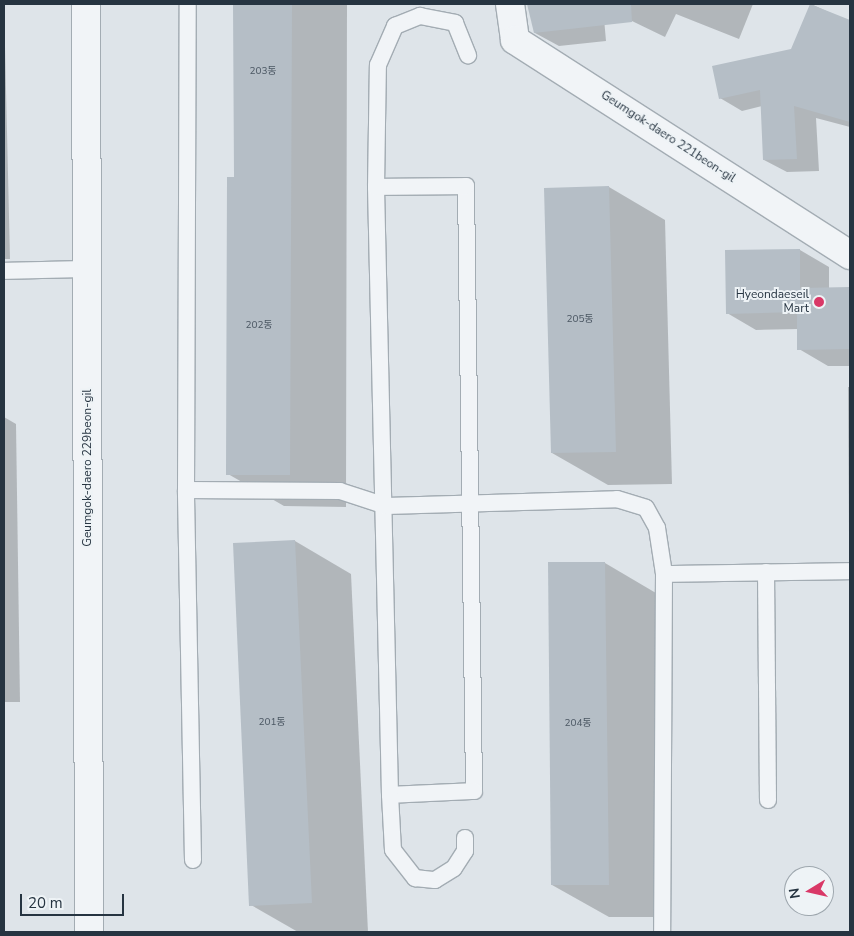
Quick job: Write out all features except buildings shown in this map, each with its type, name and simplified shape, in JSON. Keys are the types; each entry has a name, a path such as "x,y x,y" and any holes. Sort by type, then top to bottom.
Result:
{"street":[{"name":"Geumgok-daero 229beon-gil","path":"86,4 89,932"},
{"name":"Geumgok-daero 221beon-gil","path":"510,4 515,40 850,255"}],"lane":[{"path":"188,4 186,490 193,860"},
{"path":"465,838 465,851 454,868 435,880 415,878 393,850 390,795 386,506 376,187 378,65 395,26 420,16 455,23 468,56"},
{"path":"376,187 466,186 474,791 390,795"},
{"path":"4,271 87,269"},
{"path":"186,490 340,490 386,506 617,500 646,508 657,528 664,574 662,932"},
{"path":"664,574 850,571"},
{"path":"766,572 768,800"}],"place":[{"name":"Hyeondaeseil Mart","path":"819,302"}]}
